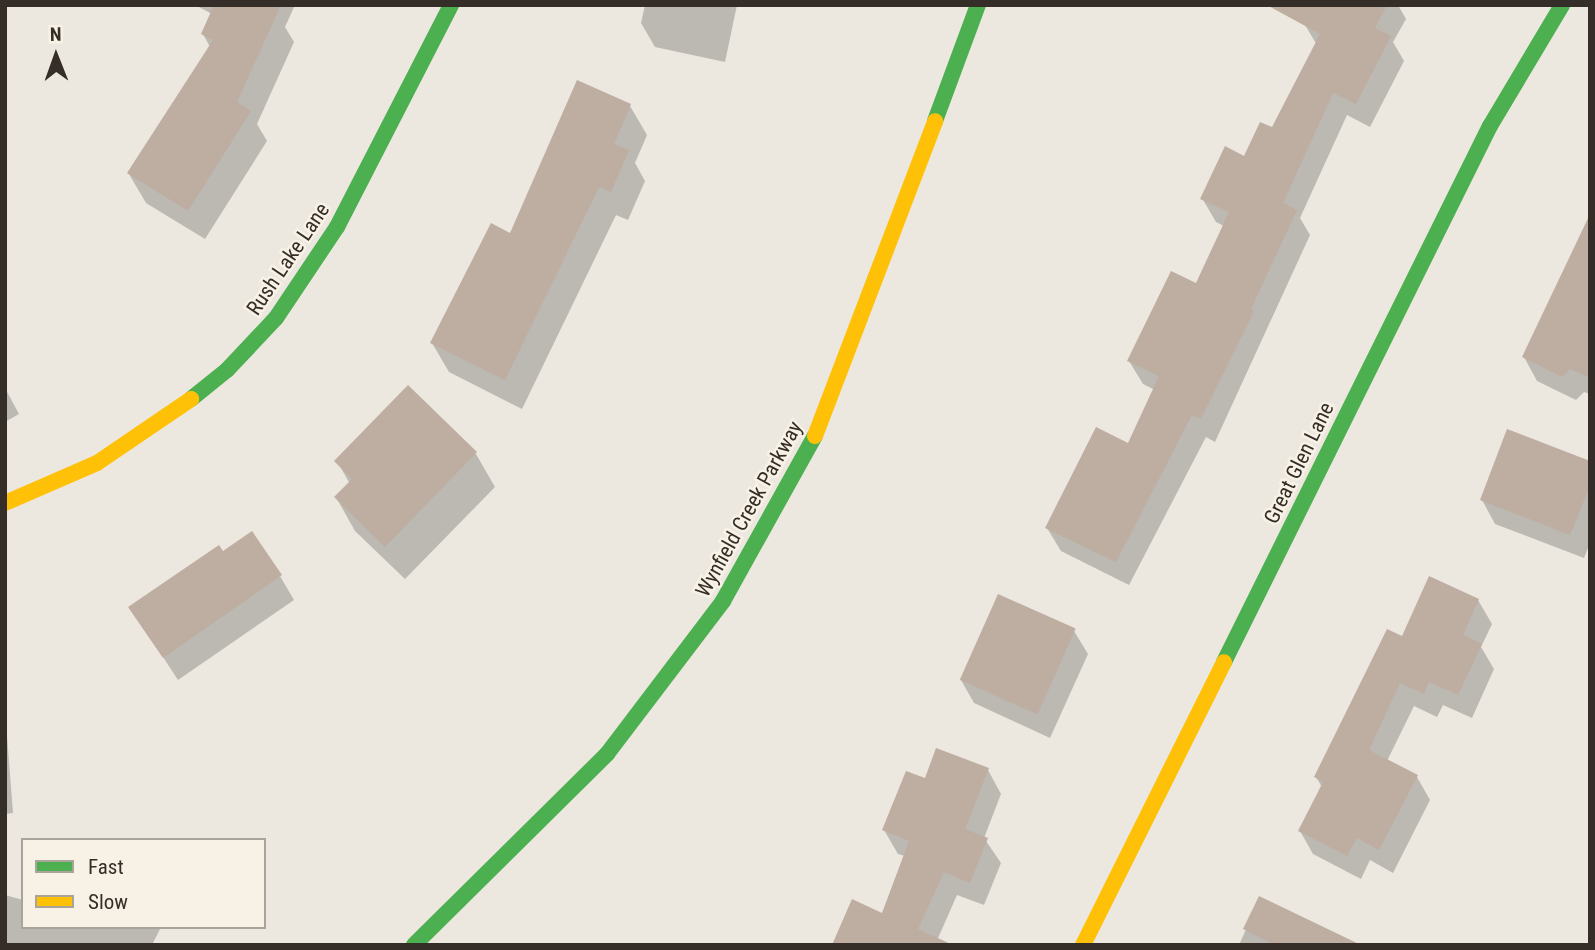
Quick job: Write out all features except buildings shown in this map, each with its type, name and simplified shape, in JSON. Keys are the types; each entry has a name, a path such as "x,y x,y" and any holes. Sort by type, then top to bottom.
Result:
{"street":[{"name":"Rush Lake Lane","path":"5,503 97,463 195,396 276,318 338,227 435,43 450,5"},
{"name":"Wynfield Creek Parkway","path":"414,945 552,813 607,754 723,601 799,471 837,388 978,5"},
{"name":"Great Glen Lane","path":"1083,945 1490,126 1562,5"}],"traffic: fast":[{"path":"191,399 227,370 276,318 337,227 451,5"},
{"path":"935,121 978,5"},
{"path":"1224,662 1490,126 1562,5"},
{"path":"414,945 607,754 723,601 815,436"}],"traffic: slow":[{"path":"815,436 935,121"},
{"path":"5,503 97,463 191,399"},
{"path":"1083,945 1224,662"}]}
